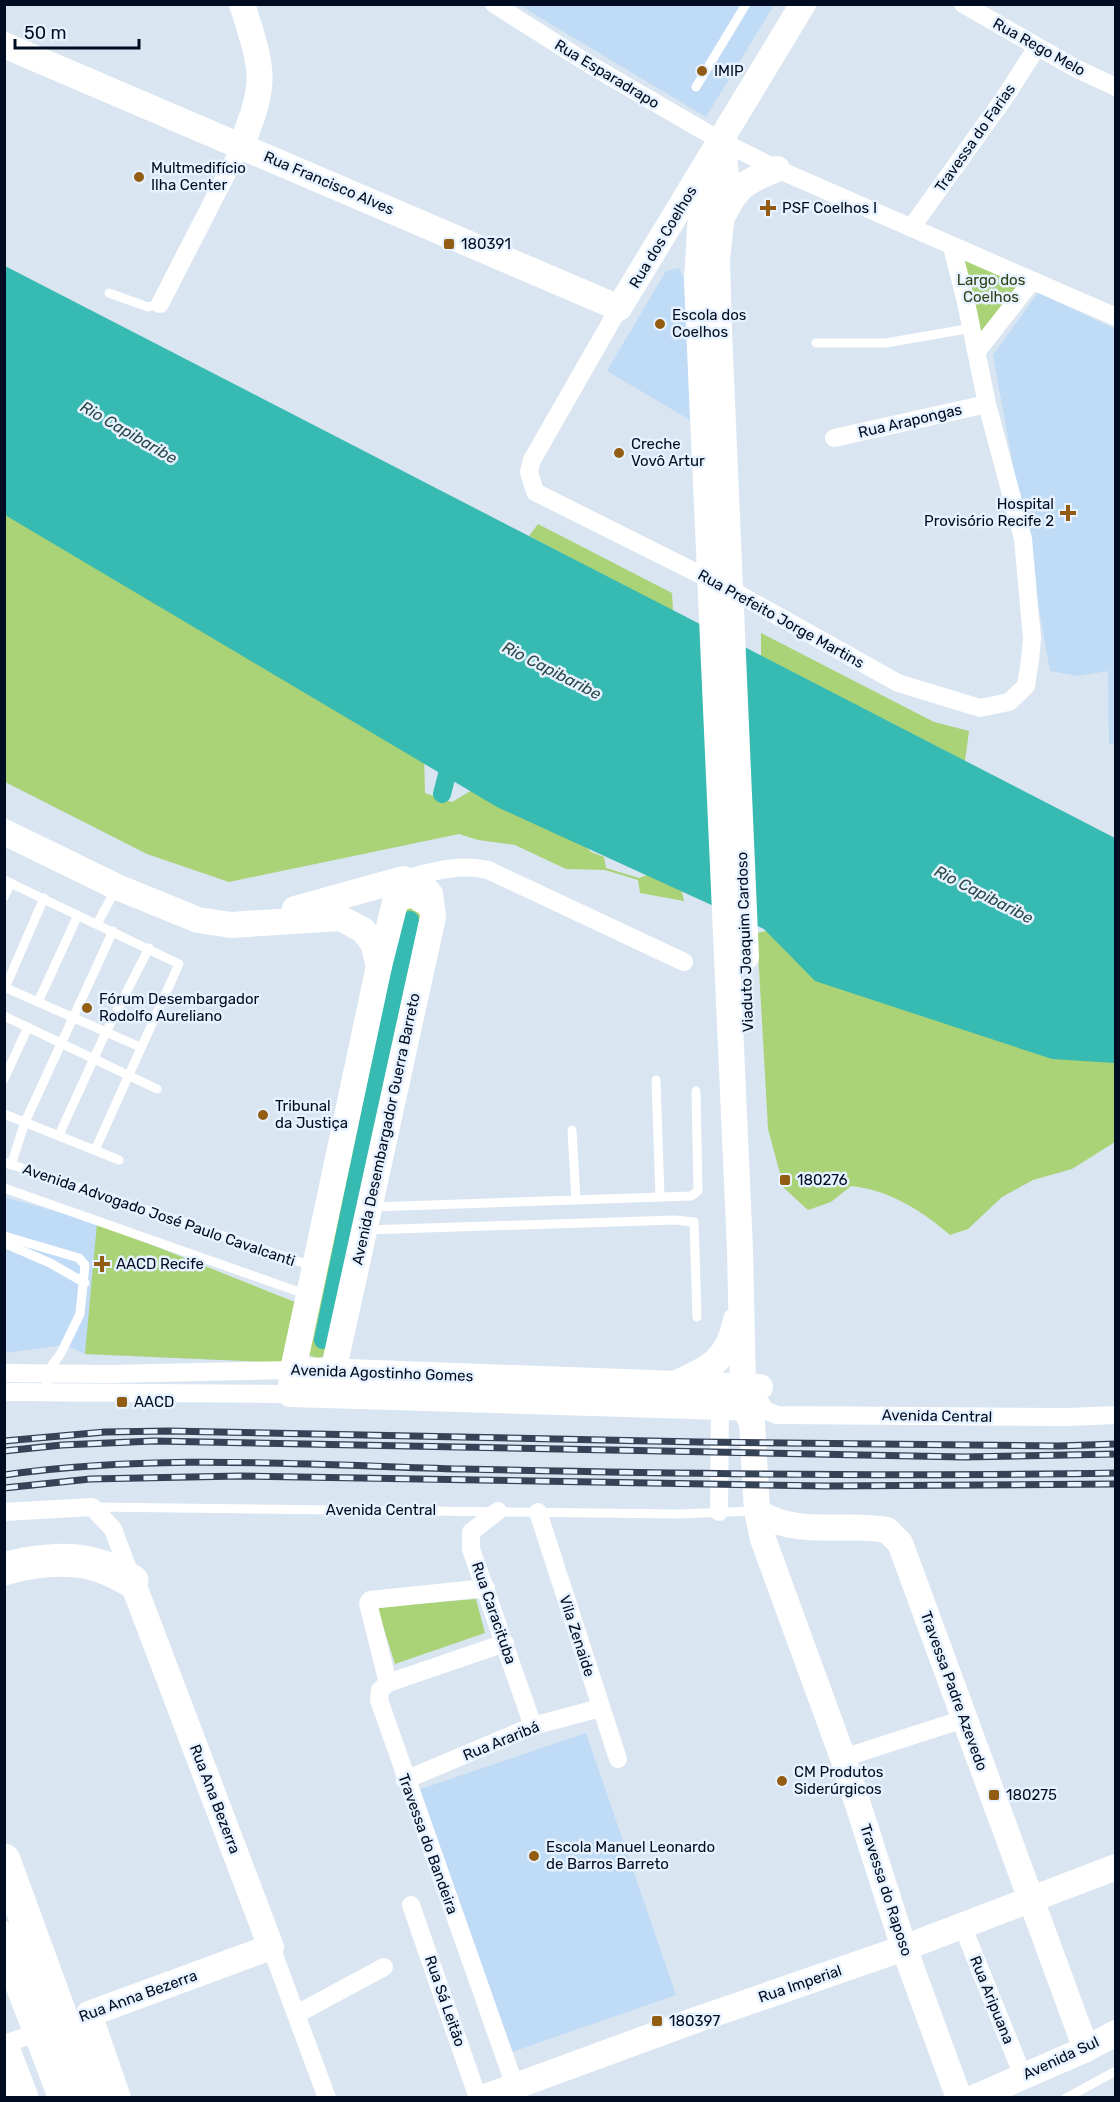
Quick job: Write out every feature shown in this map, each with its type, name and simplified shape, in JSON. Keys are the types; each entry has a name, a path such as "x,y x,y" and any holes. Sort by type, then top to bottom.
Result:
{"highway":[{"path":"4,1569 37,1563 92,1563 132,1581"},
{"path":"4,1860 91,2097"},
{"path":"4,1938 65,2097"},
{"path":"4,2051 22,2097"}],"street":[{"path":"160,304 241,146 256,110 260,87 260,62 242,4"},
{"name":"Rua Esparadrapo","path":"494,4 592,66 721,141 777,169 952,247 1116,317"},
{"name":"Rua dos Coelhos","path":"529,472 532,460 619,308 803,4"},
{"name":"Rua Rego Melo","path":"963,4 1116,87"},
{"name":"Rua Francisco Alves","path":"4,45 619,308"},
{"name":"Travessa do Farias","path":"911,228 1005,97 1037,46"},
{"path":"713,460 717,260 726,165 721,141"},
{"path":"697,280 702,198 721,141"},
{"path":"719,226 731,197 739,187 751,179 777,169"},
{"path":"952,247 972,328 987,404"},
{"path":"587,294 620,285 667,255 682,254 695,266 713,460"},
{"path":"977,351 1032,280"},
{"name":"Rua Prefeito Jorge Martins","path":"529,472 535,492 735,592 897,683 980,708 998,705 1020,694 1026,686 1032,638 1023,539 987,404"},
{"name":"Rua Arapongas","path":"834,438 987,404"},
{"name":"Viaduto Joaquim Cardoso","path":"713,460 717,694 748,1250 747,1403"},
{"path":"4,832 117,887 198,920 222,924 340,918 363,930 373,943 379,966"},
{"path":"246,923 403,879 452,867 470,866 488,870 684,962"},
{"path":"403,879 424,887 433,901 433,914"},
{"path":"291,1382 379,966 396,899 412,894 421,898 433,914"},
{"name":"Avenida Desembargador Guerra Barreto","path":"330,1383 433,914"},
{"name":"Viaduto Joaquim Cardoso","path":"748,1250 740,1284 747,1403 757,1511"},
{"path":"676,1384 714,1364 729,1345 737,1317 740,1284"},
{"name":"Avenida Agostinho Gomes","path":"4,1372 330,1383 747,1403"},
{"name":"Avenida Agostinho Gomes","path":"4,1392 291,1382"},
{"name":"Avenida Agostinho Gomes","path":"330,1383 676,1384 747,1403"},
{"path":"719,1512 747,1403"},
{"name":"Avenida Central","path":"747,1403 777,1415 1068,1417 1116,1415"},
{"name":"Avenida Central","path":"4,1512 92,1507"},
{"name":"Rua Ana Bezerra","path":"92,1507 113,1529 327,2097"},
{"name":"Rua Caracituba","path":"498,1511 471,1532 470,1538 533,1726"},
{"name":"Travessa Padre Azevedo","path":"757,1511 780,1524 880,1528 893,1533 900,1543 1086,2049"},
{"name":"Travessa do Raposo","path":"757,1511 774,1574 843,1758 904,1948 959,2097"},
{"name":"Vila Zenaide","path":"538,1512 618,1759"},
{"name":"Travessa do Bandeira","path":"486,1588 370,1600 368,1603 388,1683 380,1690 379,1700 405,1780 515,2086"},
{"path":"388,1683 505,1643"},
{"name":"Rua Araribá","path":"405,1780 533,1726 600,1708"},
{"path":"843,1758 964,1719"},
{"name":"Rua Imperial","path":"483,2097 904,1948 1029,1898 1116,1867"},
{"name":"Rua Sá Leitão","path":"411,1905 478,2097"},
{"name":"Rua Aripuana","path":"962,1925 1023,2076"},
{"name":"Rua Anna Bezerra","path":"4,2044 271,1947"},
{"path":"297,2014 384,1967"},
{"path":"89,2014 118,2097"},
{"name":"Avenida Sul","path":"974,2097 1086,2049 1116,2033"}],"lane":[{"path":"696,87 746,4"},
{"path":"109,293 147,307 160,304"},
{"path":"816,343 886,343 972,328"},
{"path":"4,897 8,881 179,964 95,1150"},
{"path":"97,924 117,887"},
{"path":"44,898 5,987 140,1047"},
{"path":"38,1002 78,915"},
{"path":"8,1163 113,931"},
{"path":"58,1135 106,1032 149,948"},
{"path":"4,1016 157,1089"},
{"path":"4,1079 28,1028"},
{"path":"656,1080 660,1197"},
{"path":"366,1219 576,1200 691,1196 698,1191 696,1091"},
{"path":"4,1114 119,1160"},
{"path":"572,1130 576,1200"},
{"name":"Avenida Advogado José Paulo Cavalcanti","path":"8,1163 315,1267"},
{"name":"Avenida Advogado José Paulo Cavalcanti","path":"4,1188 309,1295"},
{"path":"366,1219 675,1220 694,1222 697,1317"},
{"path":"4,1236 79,1258 85,1265 85,1283 80,1314 61,1353 46,1372 47,1392"},
{"path":"4,1243 50,1263 85,1283"},
{"name":"Avenida Central","path":"92,1507 538,1512 757,1511"},
{"path":"1066,2097 1116,2071"}],"shaded area":[{"path":"519,5 774,5 706,117"},
{"name":"Escola dos Coelhos","path":"679,268 684,278 690,420 607,371 666,271"},
{"name":"Hospital Provisório Recife 2","path":"1038,293 1115,329 1115,745 1109,744 1108,671 1078,676 1050,671 993,355"},
{"name":"AACD Recife","path":"4,1197 97,1223 290,1363 85,1354 65,1345 5,1353"},
{"name":"Escola Manuel Leonardo de Barros Barreto","path":"586,1733 676,1995 512,2052 418,1790"}],"green space":[{"name":"Largo dos Coelhos","path":"964,250 1027,279 981,343 961,267"},
{"path":"4,494 424,755 425,793 452,802 474,789 579,839 591,852 604,857 606,868 639,878 653,873 681,887 684,901 640,893 638,880 605,870 566,869 515,845 478,840 459,834 229,882 147,854 5,782"},
{"path":"538,524 672,593 673,611 529,536"},
{"path":"761,633 934,722 969,731 965,761 761,656"},
{"path":"402,904 427,915 334,1349 318,1358 302,1351"},
{"path":"771,930 1115,1048 1115,1142 1072,1169 1033,1180 1002,1197 968,1229 950,1235 928,1217 904,1203 865,1188 851,1186 831,1202 808,1210 784,1188 768,1129 757,933"},
{"name":"AACD Recife","path":"97,1223 300,1304 290,1363 85,1354"},
{"path":"476,1599 485,1633 395,1664 377,1607"}],"water":[{"name":"Rio Capibaribe","path":"5,266 1115,838 1115,1063 1052,1059 815,981 764,929 497,807 5,515"}],"waterway":[{"path":"442,794 452,755"},
{"path":"323,1340 410,920"}],"railway":[{"path":"4,1441 105,1432 169,1431 699,1442 1058,1446 1116,1444"},
{"path":"4,1451 62,1445 154,1441 963,1457 1116,1454"},
{"path":"4,1475 61,1468 175,1462 707,1474 1116,1473"},
{"path":"4,1488 90,1479 240,1476 825,1486 1116,1484"}],"place":[{"name":"IMIP","path":"702,71"},
{"name":"Multmedifício Ilha Center","path":"139,177"},
{"name":"PSF Coelhos I","path":"768,208"},
{"name":"180391","path":"449,244"},
{"name":"Escola dos Coelhos","path":"660,324"},
{"name":"Creche Vovô Artur","path":"619,453"},
{"name":"Hospital Provisório Recife 2","path":"1068,513"},
{"name":"Fórum Desembargador Rodolfo Aureliano","path":"87,1008"},
{"name":"Tribunal da Justiça","path":"263,1115"},
{"name":"180276","path":"785,1180"},
{"name":"AACD Recife","path":"102,1264"},
{"name":"AACD","path":"122,1402"},
{"name":"CM Produtos Siderúrgicos","path":"782,1781"},
{"name":"180275","path":"994,1795"},
{"name":"Escola Manuel Leonardo de Barros Barreto","path":"534,1856"},
{"name":"180397","path":"657,2021"}]}
